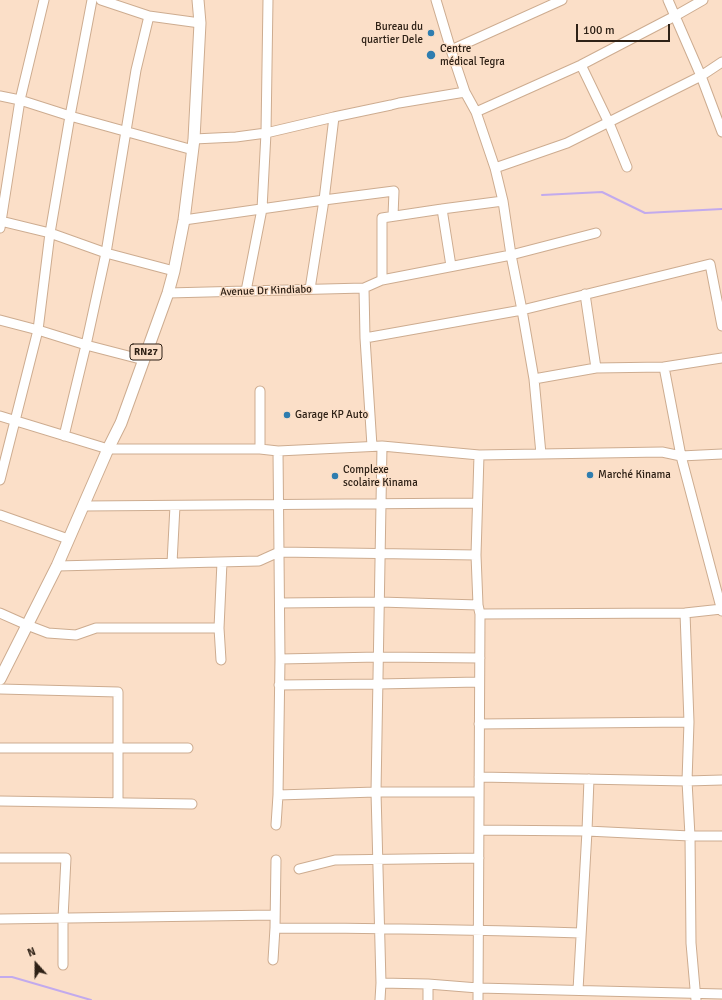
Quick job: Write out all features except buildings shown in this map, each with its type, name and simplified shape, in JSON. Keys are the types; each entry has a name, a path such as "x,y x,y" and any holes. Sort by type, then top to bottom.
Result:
{"main road":[{"name":"RN27","path":"0,679 57,566 121,422 168,293 184,220 194,144 200,23 198,0"}],"street":[{"path":"44,0 20,100 3,183 1,225 50,233 106,253 174,271"},
{"path":"0,480 38,330 50,233 92,0"},
{"path":"101,0 149,16 200,23"},
{"path":"246,291 262,209 266,133 268,0"},
{"path":"436,0 465,92 476,112 495,168 503,201 511,255 534,379 541,454"},
{"path":"451,50 562,0"},
{"path":"668,0 701,76 722,132"},
{"path":"476,112 581,65 703,0"},
{"path":"64,436 106,253 136,70 149,16"},
{"path":"495,168 567,143 701,76 722,62"},
{"path":"581,65 609,123 627,167"},
{"path":"0,96 20,100 70,116 126,131 194,144 266,133 399,103 465,92"},
{"path":"310,289 324,200 334,117"},
{"path":"184,220 394,191 393,216"},
{"path":"382,280 382,218 503,201"},
{"path":"442,209 451,266"},
{"path":"372,446 365,338 364,288 382,280 511,255 596,233"},
{"path":"365,338 522,310 710,264 722,326"},
{"name":"Avenue Dr Kindiabo","path":"168,293 364,288"},
{"path":"585,294 596,368"},
{"path":"0,320 144,360"},
{"path":"534,379 596,368 664,367 722,358"},
{"path":"280,603 380,602 479,609 685,613 722,610 681,456 664,367"},
{"path":"260,391 260,449"},
{"path":"0,416 108,449 260,449 278,451 382,446 479,455 662,452 681,456 722,454"},
{"path":"380,1000 380,928 376,792 382,446"},
{"path":"276,825 278,795 280,659 278,451"},
{"path":"478,1000 480,658 476,555 479,455"},
{"path":"84,506 477,503"},
{"path":"172,563 175,506"},
{"path":"0,515 68,539"},
{"path":"57,566 259,561 279,552 476,555"},
{"path":"221,660 219,628 222,562"},
{"path":"0,613 48,633 76,635 96,628 219,628"},
{"path":"685,613 689,722 687,781 690,836 691,944 696,996"},
{"path":"280,659 379,657 480,658"},
{"path":"279,685 479,682"},
{"path":"0,689 118,692 118,803"},
{"path":"479,724 689,722"},
{"path":"0,748 188,748"},
{"path":"479,777 589,780 722,780"},
{"path":"578,990 589,780"},
{"path":"278,795 376,792 479,792"},
{"path":"0,802 192,804"},
{"path":"479,830 587,831 722,836"},
{"path":"0,858 66,858 63,918 63,965"},
{"path":"299,869 335,860 479,858"},
{"path":"273,960 276,860"},
{"path":"0,919 275,916"},
{"path":"275,928 380,928 581,933"},
{"path":"381,983 696,996 722,994"},
{"path":"428,984 428,1000"}],"waterway":[{"path":"542,195 602,192 645,213 722,209"},
{"path":"0,977 12,977 91,1000"}],"place":[{"name":"Bureau du quartier Dele","path":"431,33"},
{"name":"Centre médical Tegra","path":"431,55"},
{"name":"Garage KP Auto","path":"287,415"},
{"name":"Marché Kinama","path":"590,475"},
{"name":"Complexe scolaire Kinama","path":"335,476"}]}
